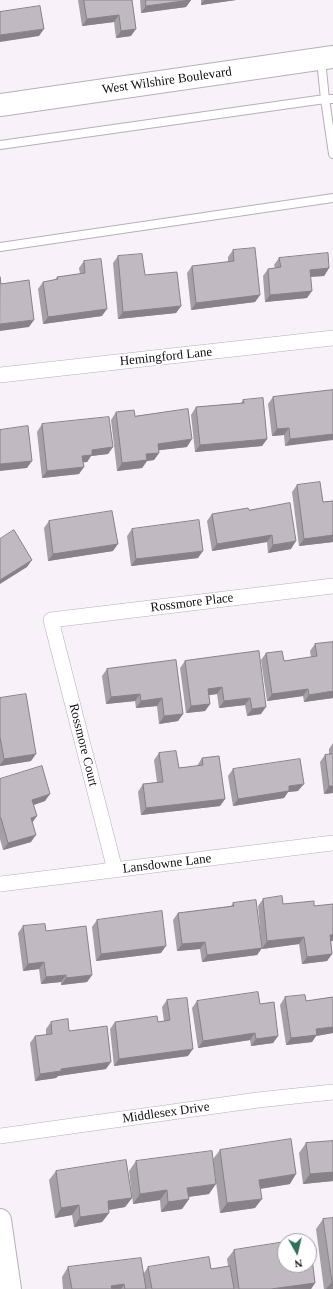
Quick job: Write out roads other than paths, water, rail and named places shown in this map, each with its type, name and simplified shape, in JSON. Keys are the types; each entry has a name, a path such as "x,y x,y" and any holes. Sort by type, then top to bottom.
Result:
{"street":[{"name":"West Wilshire Boulevard","path":"0,105 327,58"},
{"name":"Hemingford Lane","path":"0,375 333,338"},
{"name":"Rossmore Place","path":"51,620 333,586"},
{"name":"Rossmore Court","path":"51,620 115,870"},
{"name":"Lansdowne Lane","path":"0,884 333,843"},
{"name":"Middlesex Drive","path":"0,1136 258,1100 333,1092"},
{"path":"0,1220 10,1289"}],"lane":[{"path":"327,58 333,154"},
{"path":"0,145 329,99"},
{"path":"0,247 333,198"}]}
